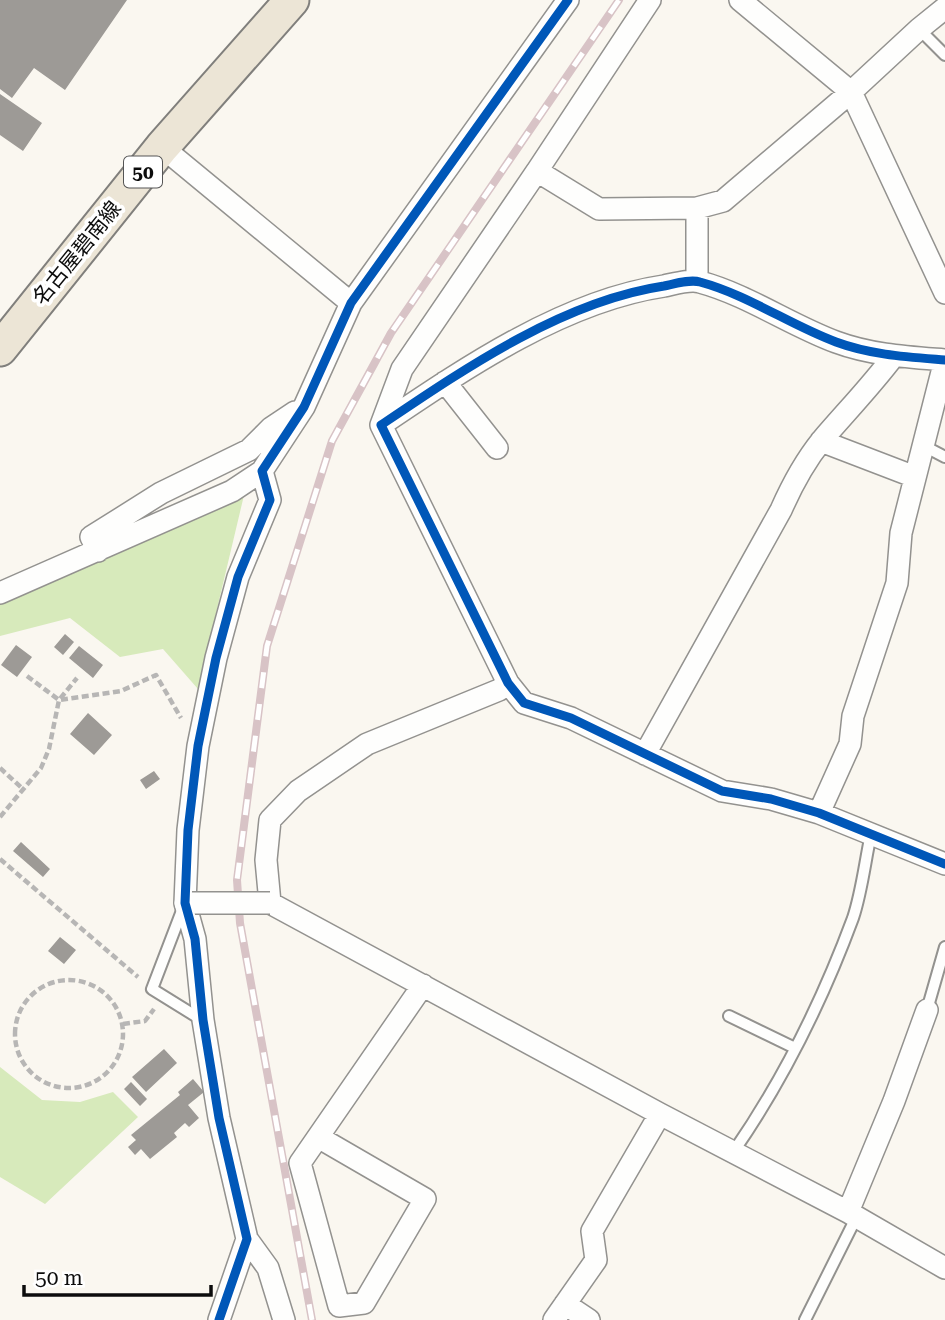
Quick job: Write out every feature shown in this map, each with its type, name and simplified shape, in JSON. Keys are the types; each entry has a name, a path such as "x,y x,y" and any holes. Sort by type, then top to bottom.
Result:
{"main road":[{"name":"名古屋碧南線","path":"0,349 162,147 292,0"}],"street":[{"path":"0,593 232,491 262,471 304,407 351,303 568,0"},
{"path":"650,0 402,369 381,425 508,683 524,704 571,718 722,791 771,799 819,813 945,864"},
{"path":"740,0 851,92 945,293"},
{"path":"537,171 599,209 697,208 723,201 945,8"},
{"path":"162,147 351,303"},
{"path":"697,208 697,281"},
{"path":"381,425 445,382 556,319 633,290 697,281 836,343 893,357 945,360 901,533 897,583 853,716 850,744 819,813"},
{"path":"645,754 781,510 794,481 821,441 866,393 893,357"},
{"path":"445,382 497,448"},
{"path":"98,551 91,537 162,493 249,450 271,428 304,407"},
{"path":"821,441 915,477"},
{"path":"262,471 270,500 238,577 216,658 198,746 188,830 185,903 195,939 203,1020 219,1118 247,1239 268,1268 284,1320"},
{"path":"270,903 266,860 270,820 298,791 367,744 499,690 508,683"},
{"path":"185,903 270,903 660,1114 734,1151 945,1268"},
{"path":"318,1137 425,1199 364,1303 339,1306 300,1163 423,985"},
{"path":"852,1215 927,1010"},
{"path":"589,1320 559,1312 596,1260 592,1231 660,1114"},
{"path":"219,1320 247,1239"}],"lane":[{"path":"919,29 945,55"},
{"path":"924,446 945,457"},
{"path":"734,1151 755,1121 821,994 854,915 870,834"},
{"path":"185,903 152,989 203,1020"},
{"path":"927,1010 945,947"},
{"path":"729,1016 794,1048"},
{"path":"805,1320 852,1215"}],"path":[{"path":"27,676 59,700 121,691 156,675 198,746"},
{"path":"0,817 41,768 49,749 59,700 77,678"},
{"path":"0,768 24,790"},
{"path":"0,859 152,989"},
{"path":"56,981 81,981 104,992 119,1012 123,1024 122,1049 109,1071 88,1085 76,1088 51,1085 40,1080 22,1062 17,1050 16,1025 19,1013 34,993 56,981"},
{"path":"123,1024 145,1021 164,996"}],"green space":[{"path":"245,491 198,689 163,649 120,657 70,618 0,636 0,600"},
{"path":"0,1067 42,1100 80,1102 113,1092 138,1117 45,1204 0,1177"}],"building":[{"path":"0,0 127,0 65,90 34,68 12,98 0,89"},
{"path":"0,94 42,123 23,151 0,135"},
{"path":"65,634 74,642 63,655 54,647"},
{"path":"16,645 32,657 17,677 1,665"},
{"path":"79,646 103,665 93,678 69,658"},
{"path":"88,713 112,735 94,755 70,734"},
{"path":"154,771 160,779 146,789 140,780"},
{"path":"21,842 50,869 43,877 13,851"},
{"path":"60,937 76,950 64,964 48,951"},
{"path":"164,1049 177,1063 146,1092 132,1077"},
{"path":"193,1079 204,1092 188,1105 199,1118 189,1127 185,1123 174,1133 177,1137 150,1159 141,1149 135,1155 128,1147 136,1140 131,1135 180,1095 178,1092"},
{"path":"131,1082 147,1099 140,1106 124,1089"}],"railway":[{"path":"312,1320 240,923 237,880 267,646 332,441 391,333 619,0"}],"cycle path":[{"path":"219,1320 247,1239 219,1118 203,1020 195,939 185,903 188,830 198,746 216,658 238,577 270,500 262,471 304,407 351,303 568,0"},
{"path":"945,360 890,355 849,346 819,335 735,294 700,282 687,281 626,294 552,322 480,360 381,425 508,683 524,703 571,718 722,791 771,799 819,813 945,864"}]}
